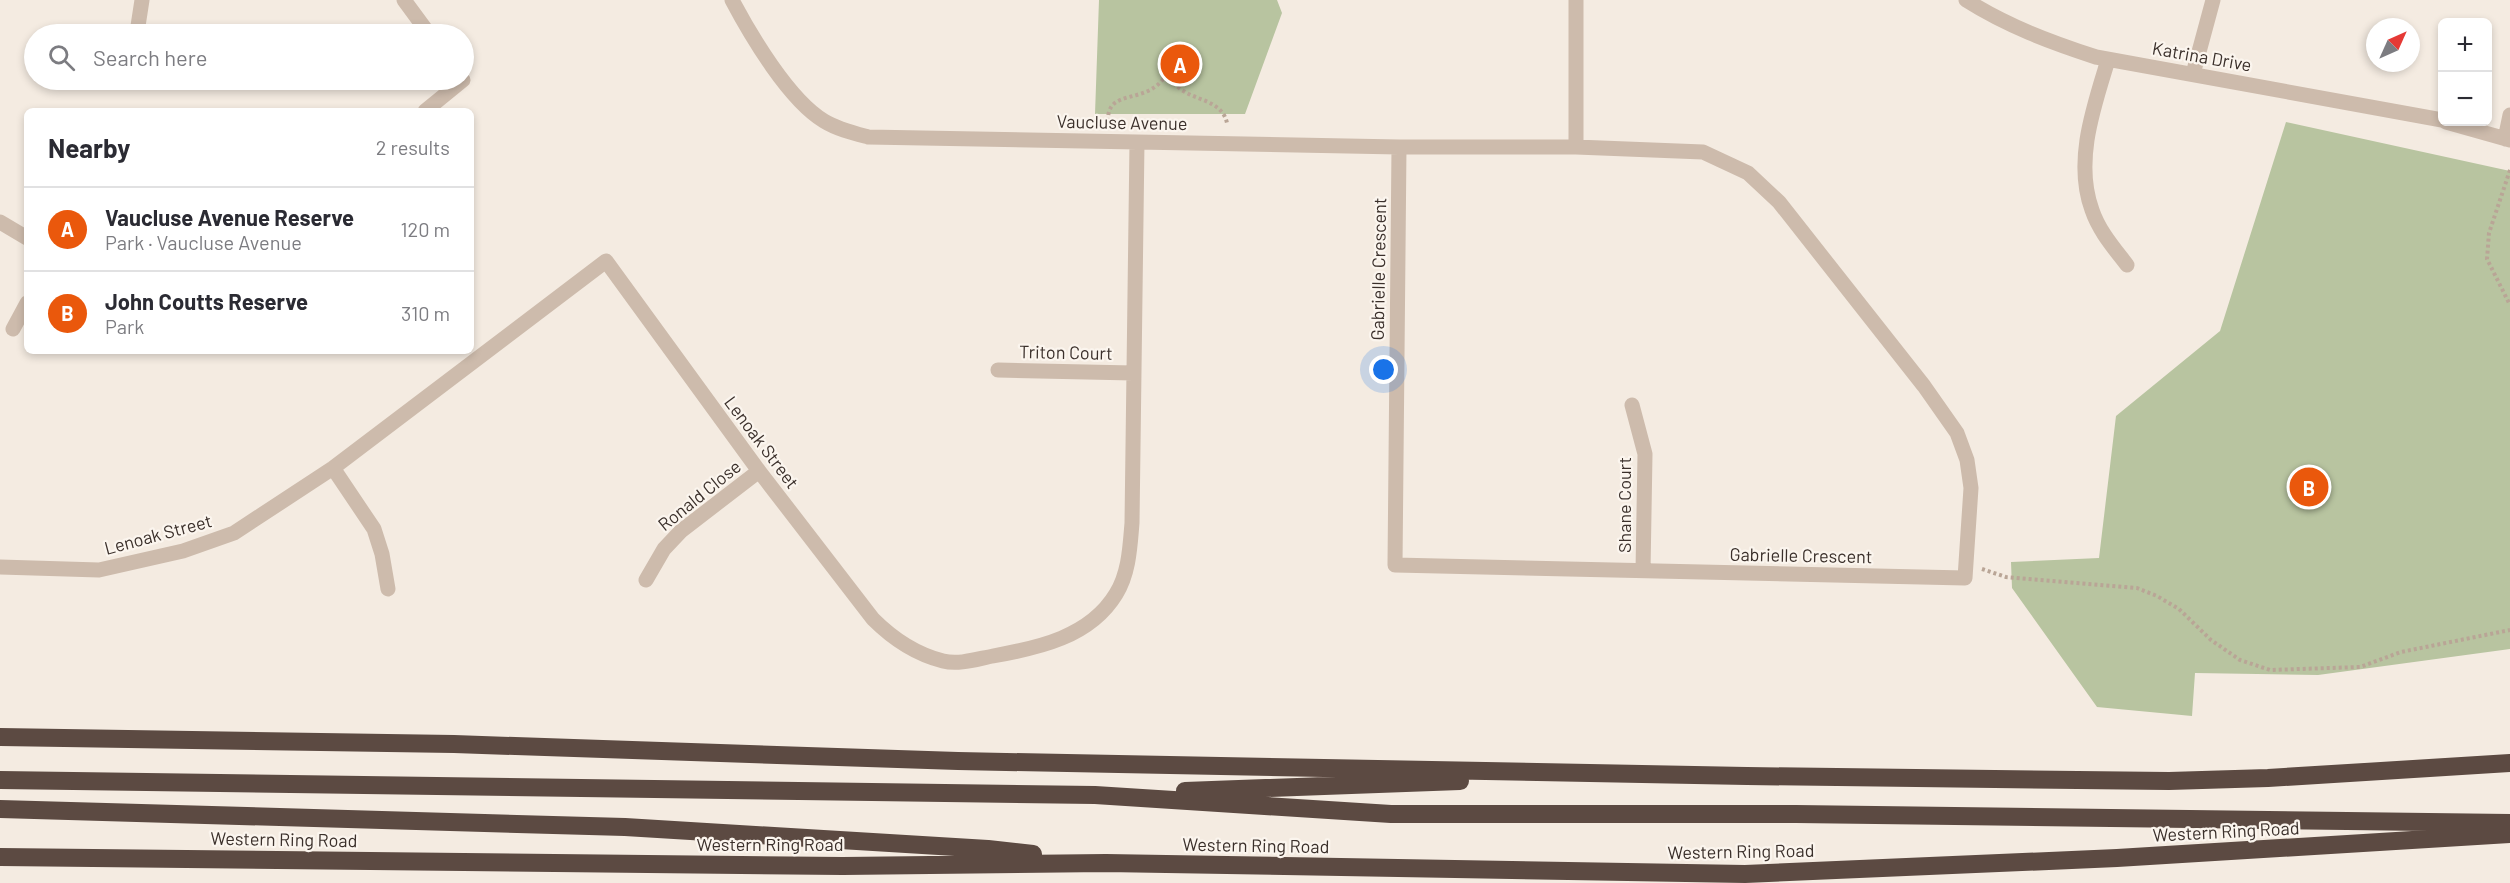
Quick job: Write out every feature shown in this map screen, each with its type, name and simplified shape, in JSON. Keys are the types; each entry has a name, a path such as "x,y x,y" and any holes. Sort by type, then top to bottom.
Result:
{"highway":[{"path":"0,737 454,744 958,761 1747,777 2169,781 2279,778 2510,763"},
{"path":"1095,795 1343,784 1747,777"},
{"path":"0,780 1095,795 1391,814 1796,814 2510,823"},
{"path":"0,809 625,827 988,849 1106,863"},
{"name":"Western Ring Road","path":"0,857 831,866 1106,863 1744,874 2117,858 2510,834"}],"street":[{"path":"138,24 142,0"},
{"path":"404,0 422,24"},
{"name":"Vaucluse Avenue","path":"732,0 750,34 804,104 824,121 868,137 1399,147 1576,147"},
{"path":"1576,0 1576,147 1703,152 1748,173 1779,202 1924,386 1957,433 1967,460 1971,488 1967,564"},
{"name":"Katrina Drive","path":"1966,0 1994,18 2043,40 2108,60 2438,120"},
{"path":"2193,74 2212,0"},
{"path":"2108,60 2091,114 2085,165 2091,209 2106,238 2127,265"},
{"path":"429,108 452,90"},
{"path":"2508,140 2510,115"},
{"name":"Katrina Drive","path":"2461,126 2508,140"},
{"name":"Lenoak Street","path":"0,567 99,570 183,551 234,533 333,468 606,261 759,471 873,619 890,636 913,650 945,662 964,662 1029,649 1059,640 1096,618 1116,594 1129,561 1132,523 1132,373 1137,142"},
{"name":"Gabrielle Crescent","path":"1399,147 1395,565 1965,578 1967,564"},
{"path":"0,222 24,236"},
{"path":"13,329 24,309"},
{"name":"Triton Court","path":"998,370 1132,373"},
{"name":"Shane Court","path":"1632,405 1645,454 1643,571"},
{"path":"333,468 374,529 382,554 388,589"},
{"name":"Ronald Close","path":"646,580 664,549 681,531 759,471"}],"path":[{"path":"1166,60 1167,72 1190,97 1220,108 1227,123"},
{"path":"1108,121 1110,108 1116,101 1155,90 1167,72"},
{"path":"2510,170 2489,233 2487,259 2510,305"},
{"path":"1967,564 2006,577 2137,588 2179,609 2211,640 2240,660 2270,670 2360,667 2402,652 2510,630"}],"green space":[{"path":"1099,0 1277,0 1282,13 1245,114 1095,114"},
{"path":"2286,122 2510,171 2510,649 2318,675 2195,673 2192,716 2097,707 2012,588 2011,562 2099,558 2116,416 2220,331"}],"place":[{"name":"Vaucluse Avenue Reserve","path":"1180,64"},
{"name":"John Coutts Reserve","path":"2309,487"}]}
